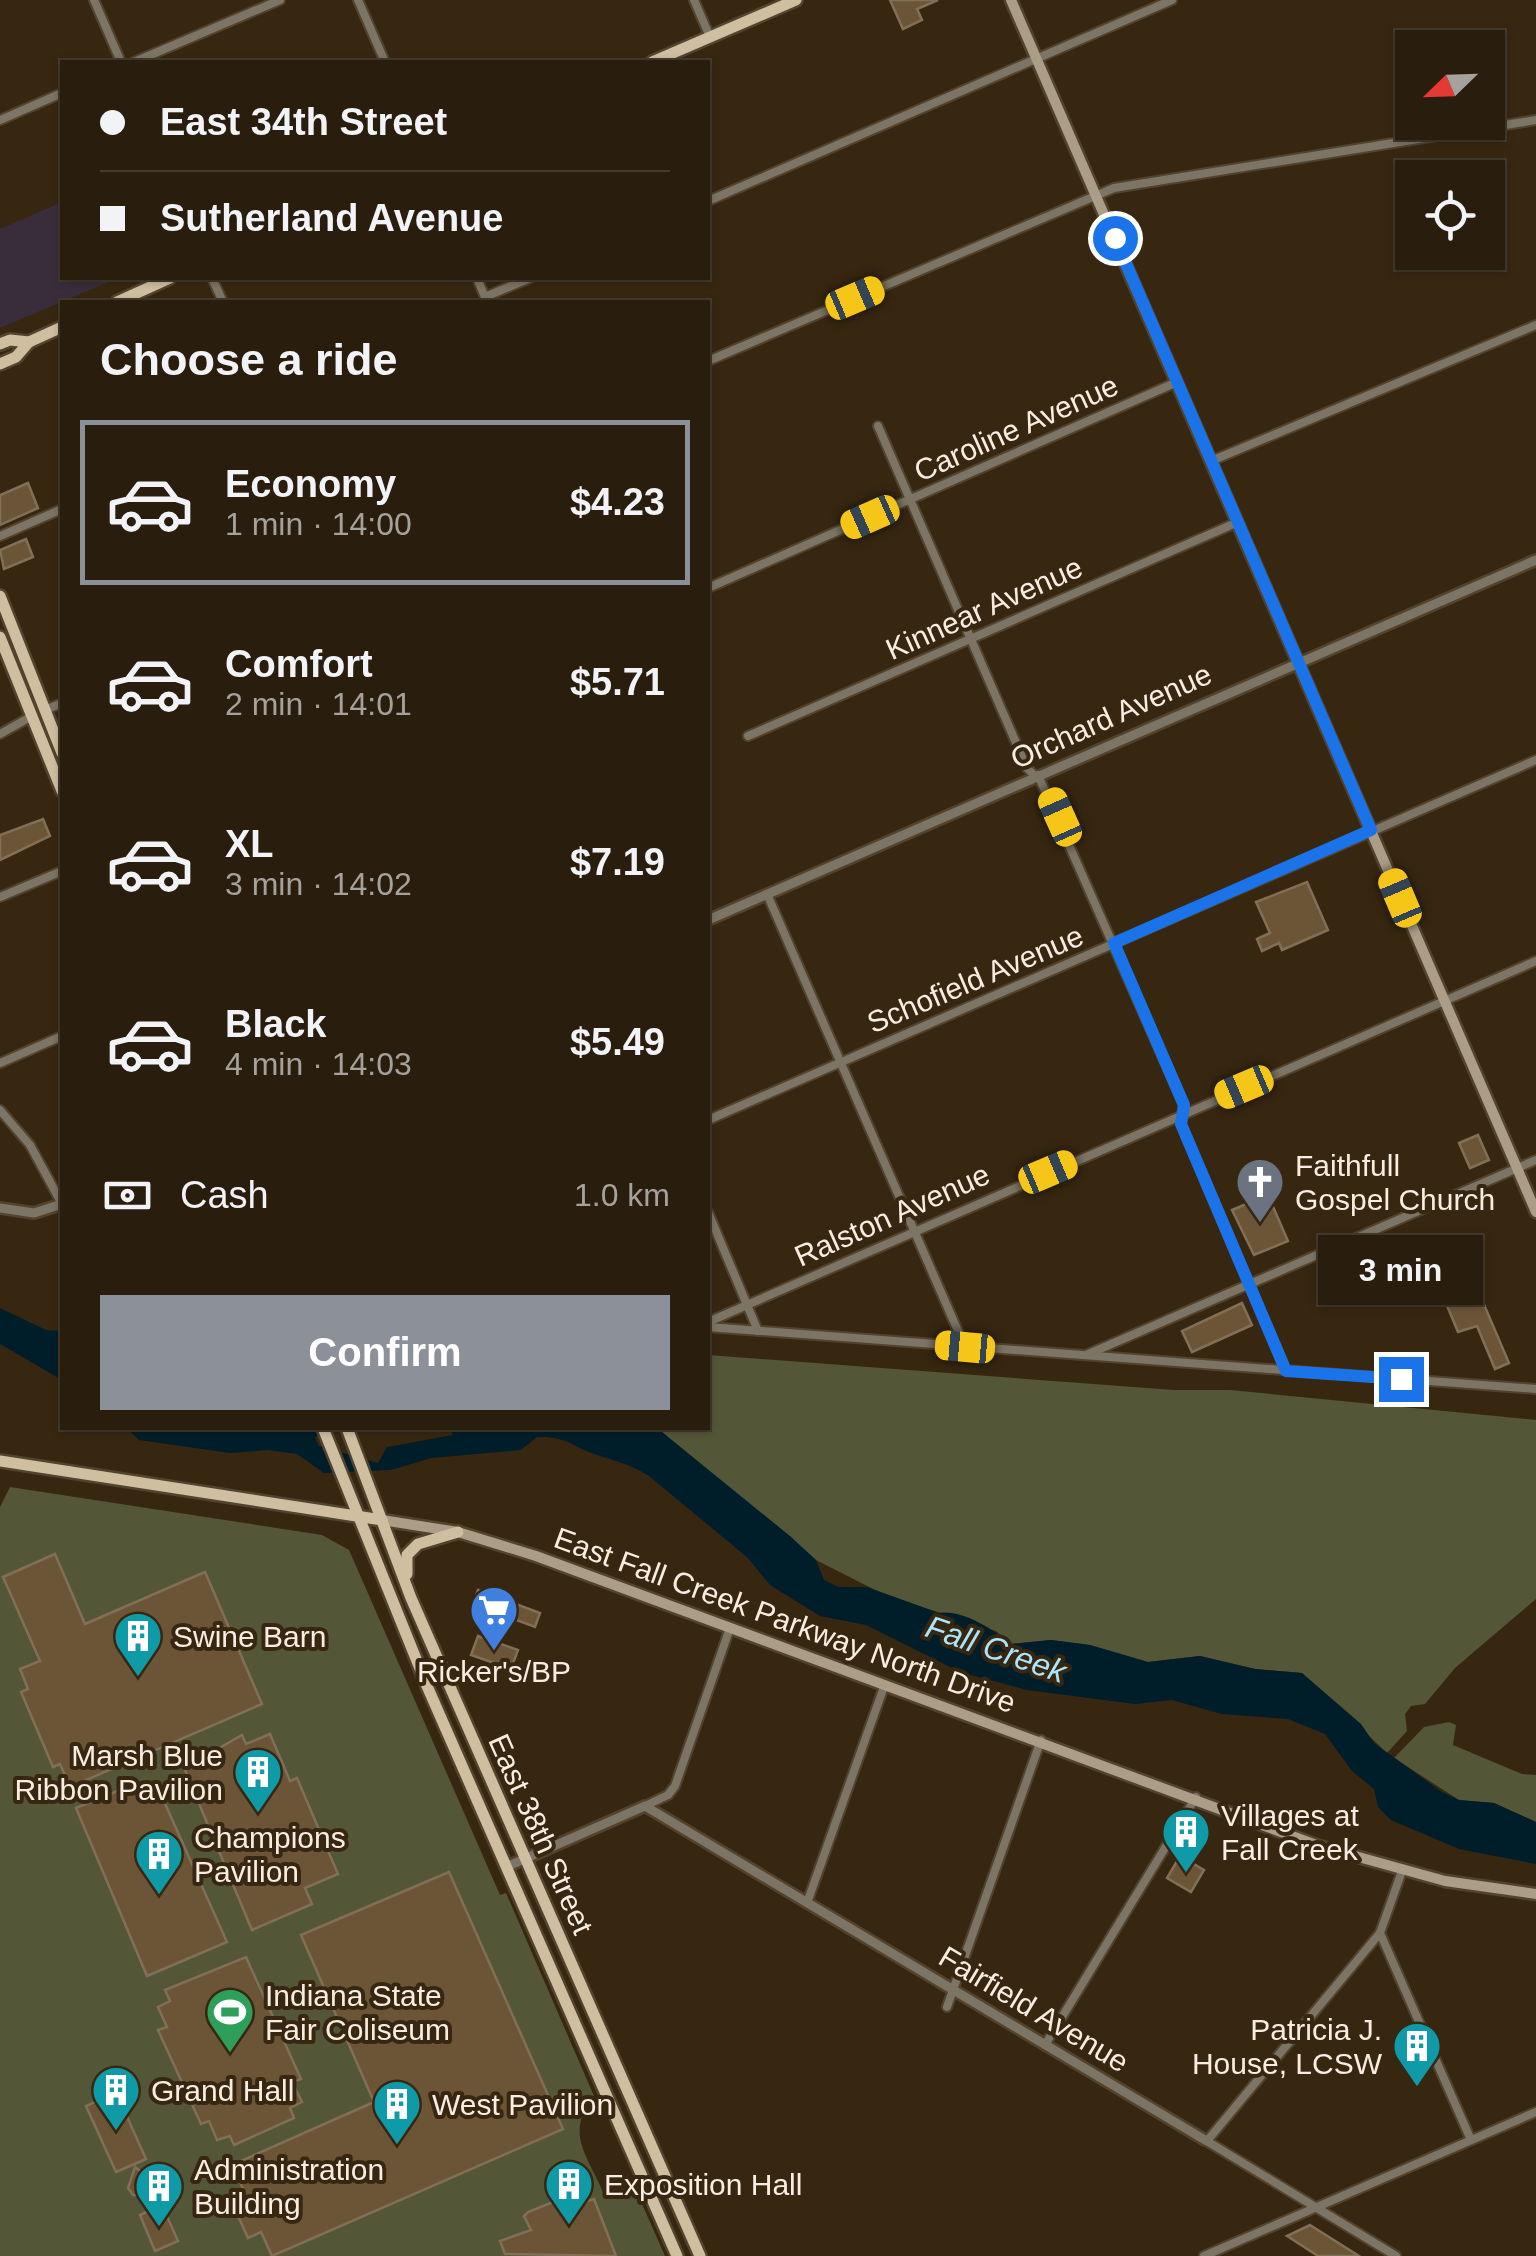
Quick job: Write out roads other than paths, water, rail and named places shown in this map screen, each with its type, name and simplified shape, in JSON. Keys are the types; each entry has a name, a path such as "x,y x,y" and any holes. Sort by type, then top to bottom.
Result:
{"main road":[{"path":"657,60 796,0"},
{"path":"1011,0 1536,1212"},
{"path":"121,300 166,280"},
{"path":"0,364 16,358 29,342 60,328"},
{"path":"0,344 10,340 29,342"},
{"path":"0,596 60,748"},
{"path":"0,636 60,786"},
{"name":"East 38th Street","path":"324,1430 506,1866 676,2256"},
{"name":"East 38th Street","path":"348,1430 411,1598 700,2256"},
{"name":"East Fall Creek Parkway North Drive","path":"0,1461 458,1532 536,1556 1041,1740 1319,1846 1402,1870 1536,1894"},
{"path":"411,1598 407,1555 418,1544 458,1532"}],"street":[{"path":"94,0 121,60"},
{"path":"139,60 280,0"},
{"path":"358,0 384,60"},
{"path":"694,0 710,37"},
{"path":"710,200 1172,0"},
{"path":"0,120 60,95"},
{"path":"710,360 1095,194 1536,120"},
{"path":"486,300 526,280"},
{"path":"1211,461 1536,325"},
{"name":"Caroline Avenue","path":"710,587 1177,382"},
{"path":"878,426 1027,768 1036,776 1114,943 1183,1104 1181,1124 1286,1371"},
{"path":"0,536 60,510"},
{"name":"Kinnear Avenue","path":"748,736 1238,522"},
{"name":"Orchard Avenue","path":"710,919 1536,560"},
{"path":"45,710 60,704"},
{"path":"0,734 32,716"},
{"name":"Schofield Avenue","path":"710,1119 1536,760"},
{"path":"0,897 60,871"},
{"path":"767,894 965,1347"},
{"name":"Ralston Avenue","path":"710,1324 914,1230 1536,961"},
{"path":"0,1063 60,1037"},
{"path":"0,1110 30,1146 60,1200"},
{"path":"1084,1356 1536,1160"},
{"path":"0,1208 34,1213 60,1205"},
{"path":"710,1217 758,1331"},
{"path":"710,1325 1536,1389"},
{"path":"506,1866 667,1796 675,1786 730,1628"},
{"path":"807,1903 885,1684"},
{"path":"946,2007 1041,1740"},
{"path":"1045,2045 1196,1797"},
{"name":"Fairfield Avenue","path":"645,1806 1390,2253"},
{"path":"1206,2141 1380,1933 1402,1870"},
{"path":"1380,1933 1471,2140"},
{"path":"1204,2256 1536,2112"},
{"path":"627,2143 647,2134"}],"water":[{"path":"0,1308 46,1330 60,1331 60,1379 0,1344"},
{"name":"Fall Creek","path":"129,1430 323,1430 315,1438 319,1446 378,1463 387,1447 453,1435 450,1430 659,1430 790,1536 816,1560 824,1580 839,1587 867,1587 939,1613 967,1617 1010,1644 1051,1640 1090,1645 1148,1662 1200,1656 1255,1669 1302,1673 1361,1724 1374,1743 1442,1792 1459,1800 1494,1803 1536,1822 1536,1864 1459,1849 1391,1820 1378,1807 1374,1789 1352,1771 1325,1734 1288,1719 1222,1714 1172,1700 1135,1704 1027,1690 960,1672 866,1625 820,1616 770,1585 748,1558 649,1476 563,1440 537,1437 521,1450 431,1458 391,1470 324,1473 297,1454 268,1450 230,1453 139,1440"}],"place":[{"name":"Faithfull Gospel Church","path":"1260,1224"},
{"name":"Ricker's/BP","path":"494,1652"},
{"name":"Swine Barn","path":"138,1678"},
{"name":"Marsh Blue Ribbon Pavilion","path":"258,1814"},
{"name":"Villages at Fall Creek","path":"1186,1874"},
{"name":"Champions Pavilion","path":"159,1896"},
{"name":"Indiana State Fair Coliseum","path":"230,2054"},
{"name":"Patricia J. House, LCSW","path":"1417,2088"},
{"name":"Grand Hall","path":"116,2132"},
{"name":"West Pavilion","path":"397,2146"},
{"name":"Exposition Hall","path":"569,2226"},
{"name":"Administration Building","path":"159,2228"}]}
